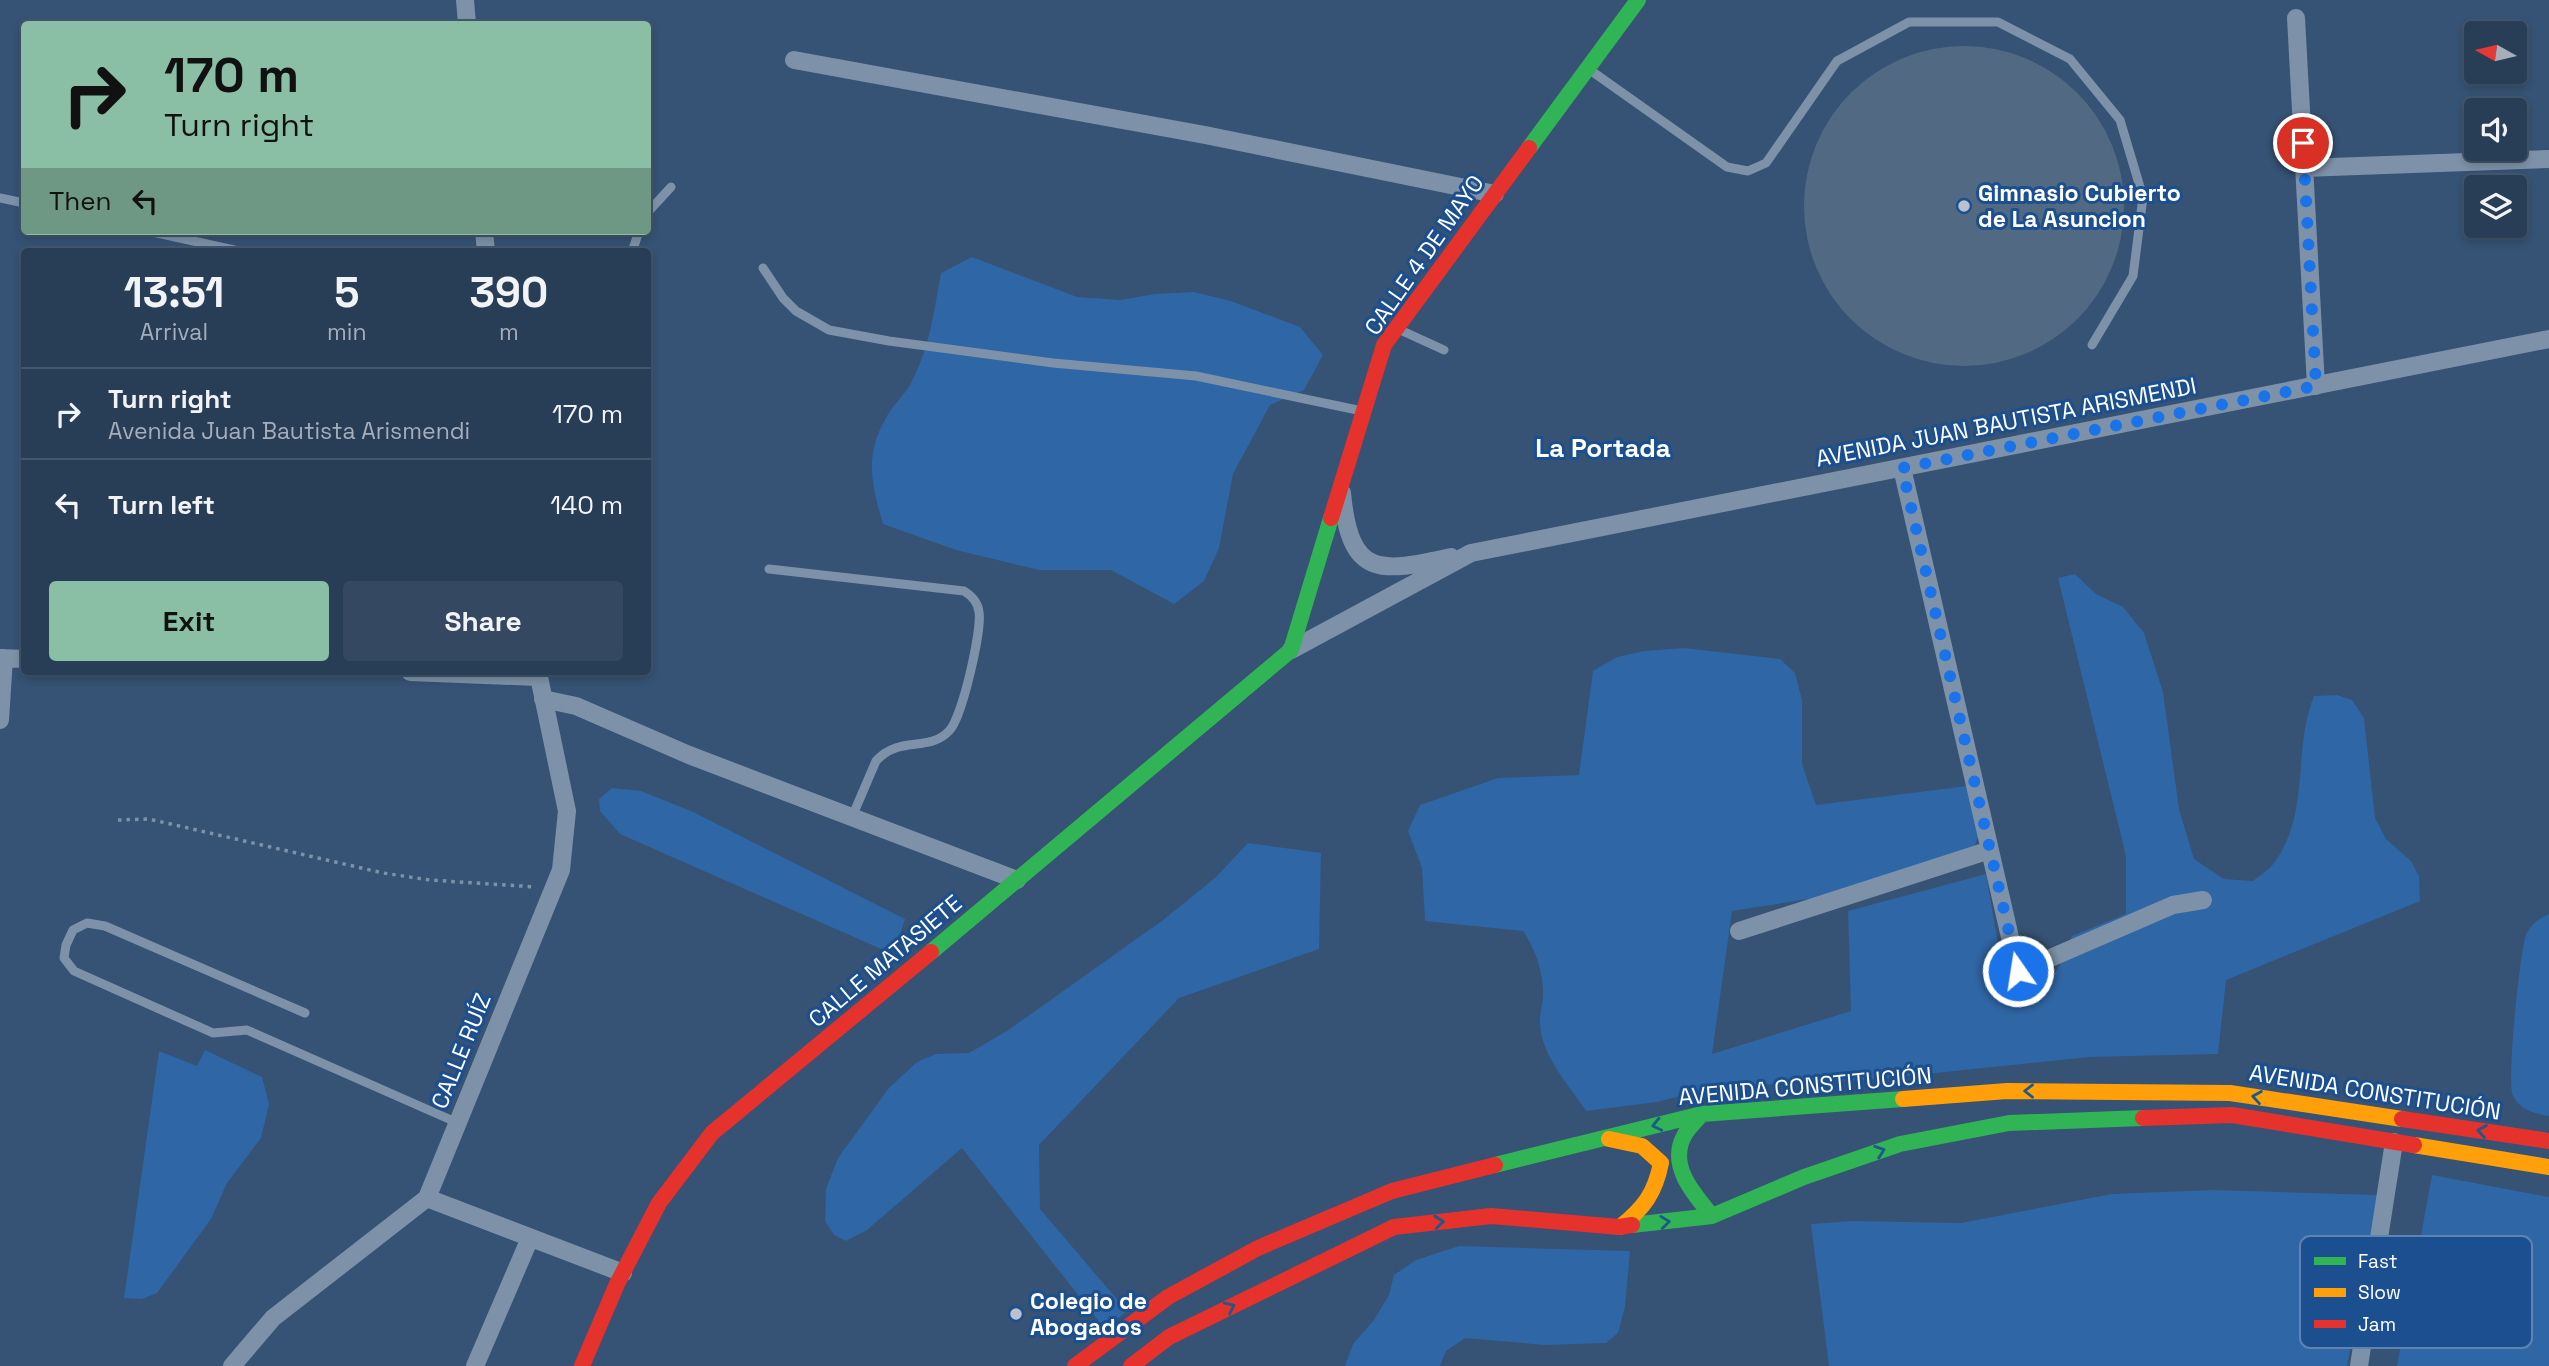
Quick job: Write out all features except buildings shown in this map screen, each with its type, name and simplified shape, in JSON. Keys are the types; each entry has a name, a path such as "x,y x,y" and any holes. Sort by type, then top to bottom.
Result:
{"street":[{"path":"465,0 467,21"},
{"name":"CALLE 4 DE MAYO","path":"1291,650 1384,345 1638,0"},
{"path":"2295,18 2316,386"},
{"path":"793,60 1205,135 1495,194"},
{"path":"2304,168 2549,159"},
{"name":"AVENIDA JUAN BAUTISTA ARISMENDI","path":"1341,485 1345,519 1352,545 1363,557 1383,568 1406,568 2549,339"},
{"path":"1902,468 2018,971 2173,905 2203,900"},
{"name":"AVENIDA JUAN BAUTISTA ARISMENDI","path":"1291,650 1471,553"},
{"name":"CALLE MATASIETE","path":"582,1366 623,1273 659,1203 712,1133 1291,650"},
{"path":"0,720 2,658 21,659"},
{"name":"CALLE RUÍZ","path":"232,1366 273,1318 427,1198 561,870 567,811 538,675"},
{"path":"543,699 576,706 689,755 1017,880"},
{"path":"1740,931 1990,850"},
{"name":"AVENIDA CONSTITUCIÓN","path":"1075,1366 1168,1297 1258,1248 1392,1191 1702,1114 2007,1091 2230,1093 2549,1141"},
{"path":"1702,1114 1684,1137 1680,1162 1683,1180 1712,1216"},
{"name":"AVENIDA CONSTITUCIÓN","path":"1131,1366 1169,1337 1394,1227 1491,1216 1619,1227 1712,1216 1804,1177 1900,1144 2010,1123 2232,1115 2549,1167"},
{"path":"1602,1138 1642,1146 1661,1163 1657,1186 1647,1206 1619,1227"},
{"path":"2379,1236 2394,1142"},
{"path":"427,1198 623,1273"},
{"path":"475,1366 530,1238"},
{"path":"2359,1366 2362,1348"}],"lane":[{"path":"1587,68 1727,167 1748,171 1766,163 1837,61 1909,22 1998,22 2070,59 2120,120 2143,197 2133,276 2092,345"},
{"path":"651,209 671,187"},
{"path":"0,198 21,202"},
{"path":"166,235 225,248"},
{"path":"763,268 783,298 796,311 829,330 889,341 1053,363 1196,376 1364,411"},
{"path":"1396,328 1444,350"},
{"path":"769,569 964,591 977,604 979,619 963,705 956,723 945,735 929,743 899,745 883,754 876,761 852,817"},
{"path":"305,1013 105,926 87,923 73,930 66,945 64,958 74,971 213,1033 247,1030 458,1123"}],"path":[{"path":"118,820 149,819 383,873 430,880 554,888"}],"shaded area":[{"path":"972,257 1077,297 1120,300 1155,294 1194,292 1231,301 1300,327 1323,355 1304,390 1270,405 1233,474 1219,548 1204,581 1174,604 1111,570 1039,570 956,550 883,524 873,482 872,456 875,444 887,416 909,386 918,368 931,328 941,273"},
{"path":"2075,574 2096,594 2123,607 2144,633 2163,692 2179,809 2194,859 2224,879 2253,881 2272,866 2293,823 2307,717 2314,696 2337,695 2352,700 2364,718 2375,818 2386,839 2411,861 2419,876 2420,901 2226,980 2218,1054 2089,1057 1878,1079 1715,1087 1657,1102 1586,1111 1557,1070 1542,1037 1541,971 1523,931 1425,921 1422,868 1408,831 1420,805 1498,778 1579,775 1593,671 1617,657 1644,651 1684,648 1780,659 1795,673 1802,700 1802,764 1816,805 1967,786 1982,826 1974,848 1828,896 1732,911 1712,1054 1851,1011 1848,911 1986,874 1999,949 2007,966 2007,986 2018,996 2040,987 2059,967 2072,936 2126,914 2126,856 2058,578"},
{"path":"612,788 641,791 691,811 905,919 899,937 888,952 620,834 600,811 599,799"},
{"path":"1248,843 1321,853 1319,949 1179,998 1039,1145 1040,1209 1127,1311 1105,1329 962,1148 867,1230 846,1241 834,1235 825,1221 826,1189 838,1158 889,1088 917,1062 936,1054 969,1053 1007,1031 1163,920 1215,878"},
{"path":"2549,914 2549,1116 2528,1111 2516,1101 2511,1086 2511,1068 2523,946 2530,928"},
{"path":"205,1050 262,1077 269,1104 261,1138 227,1183 211,1219 157,1293 142,1299 124,1298 159,1051 197,1066"},
{"path":"2432,1175 2549,1197 2549,1366 2397,1366 2400,1348 2532,1348 2532,1236 2421,1236"},
{"path":"2213,1190 2378,1195 2371,1236 2300,1236 2300,1348 2350,1348 2347,1366 1829,1366 1811,1224 1853,1221 1961,1223 2112,1194"},
{"path":"1459,1246 1630,1251 1625,1307 1618,1333 1606,1343 1545,1345 1465,1338 1446,1351 1440,1366 1345,1366 1353,1344 1374,1320 1389,1295 1394,1275 1416,1260"}],"traffic: fast":[{"path":"1529,148 1638,0"},
{"path":"931,952 1291,650 1331,518"},
{"path":"1495,1165 1702,1114 1903,1099"},
{"path":"1702,1114 1684,1136 1679,1158 1685,1179 1712,1216"},
{"path":"1632,1225 1712,1216 1804,1177 1900,1144 2009,1123 2143,1118"}],"traffic: slow":[{"path":"1903,1099 2007,1091 2230,1093 2402,1119"},
{"path":"1609,1139 1642,1146 1661,1163 1647,1199 1620,1227"},
{"path":"2414,1145 2549,1167"}],"traffic: jam":[{"path":"1331,518 1384,345 1529,148"},
{"path":"582,1366 617,1284 659,1203 712,1133 931,952"},
{"path":"2143,1118 2232,1115 2414,1145"},
{"path":"2402,1119 2549,1141"},
{"path":"1075,1366 1168,1297 1258,1248 1392,1191 1495,1165"},
{"path":"1131,1366 1169,1337 1394,1227 1491,1216 1619,1227 1632,1225"}],"place":[{"name":"Gimnasio Cubierto de La Asuncion","path":"1964,206"},
{"name":"Colegio de Abogados","path":"1016,1314"}],"district":[{"name":"La Portada","path":"1603,448"}],"route":[{"path":"2018,971 1902,468 2316,386 2303,143"}]}
